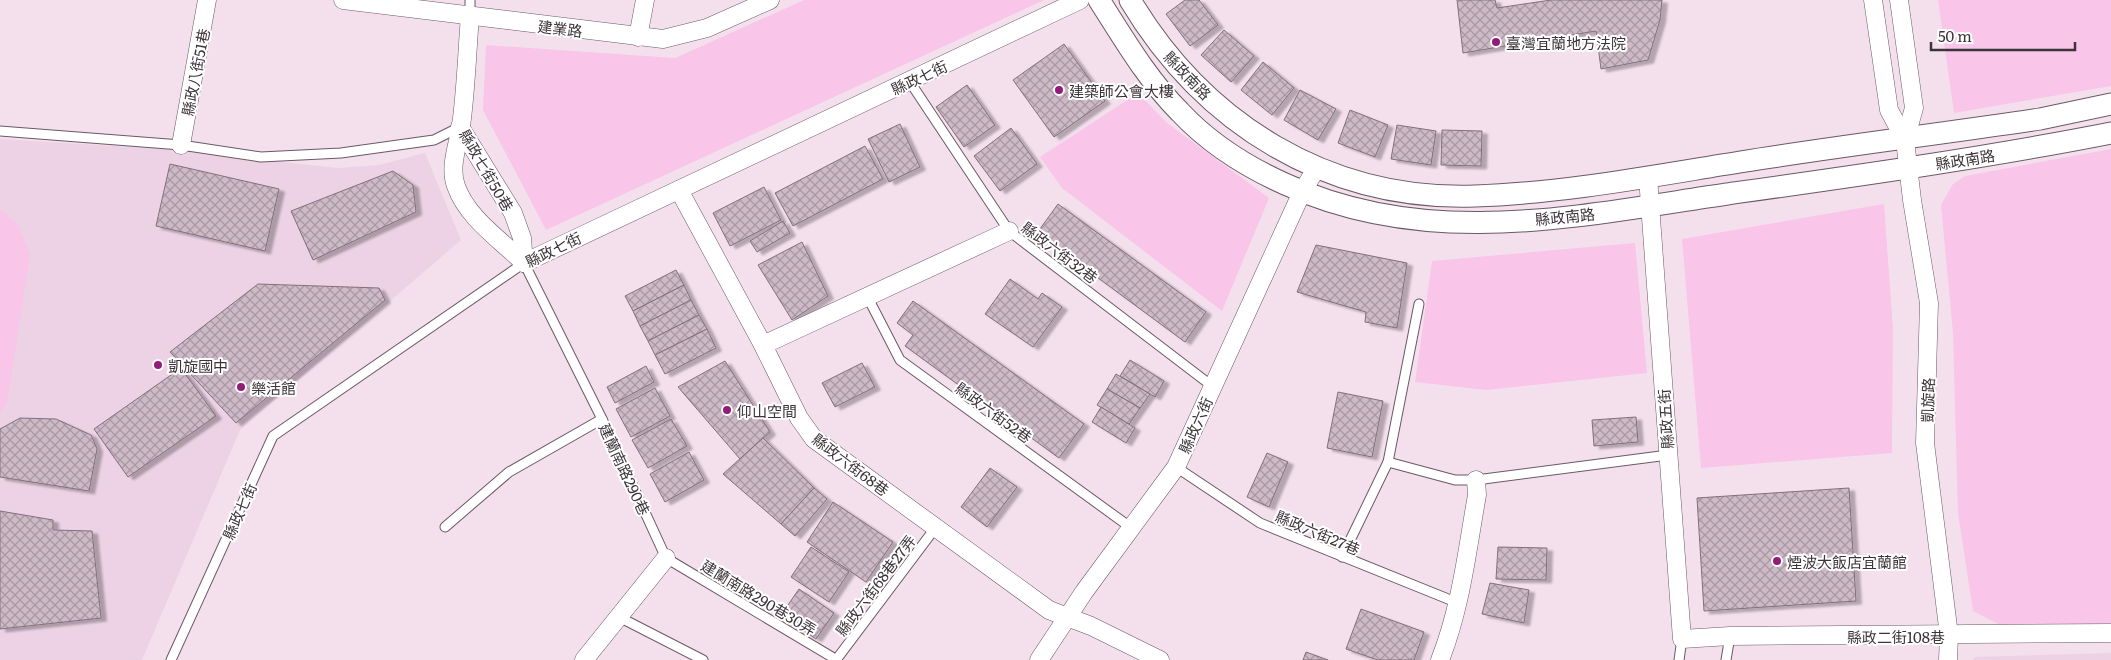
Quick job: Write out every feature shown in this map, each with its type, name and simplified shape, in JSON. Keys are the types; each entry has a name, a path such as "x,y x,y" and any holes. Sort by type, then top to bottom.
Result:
{"street":[{"name":"縣政八街51巷","path":"181,145 207,0"},
{"name":"建業路","path":"347,0 470,8 638,37 663,39 683,36 707,28 770,0"},
{"path":"638,37 645,0"},
{"name":"縣政七街","path":"524,263 1080,0"},
{"name":"縣政南路","path":"1099,0 1144,71 1181,114 1227,152 1263,174 1302,192 1351,210 1406,220 1477,225 1567,217 1909,168 2111,133"},
{"name":"縣政南路","path":"1130,0 1160,46 1196,85 1226,113 1272,146 1316,169 1359,182 1416,193 1473,196 1577,188 1783,155 1905,140 2040,119 2111,104"},
{"name":"凱旋路","path":"1873,0 1889,110 1905,140 1912,200 1929,303 1925,443 1949,635 1948,660"},
{"name":"凱旋路","path":"1899,0 1914,108 1905,140"},
{"name":"縣政七街50巷","path":"470,8 460,127 513,213 522,238 524,263"},
{"path":"460,127 454,150 456,186 469,209 486,229 524,263"},
{"name":"縣政六街","path":"1040,660 1130,528 1176,467 1302,192 1316,169"},
{"name":"縣政五街","path":"1648,177 1682,639"},
{"name":"縣政六街68巷","path":"679,190 763,345 799,418 814,439 1049,610 1069,617 1160,660"},
{"path":"763,345 1009,231"},
{"path":"1440,660 1452,629 1459,603 1477,495 1476,480"},
{"path":"584,660 666,558"},
{"name":"縣政二街108巷","path":"1682,639 1730,636 2111,633"}],"lane":[{"name":"縣政六街32巷","path":"910,82 1009,231 1212,386"},
{"path":"0,131 181,145 261,157 341,153 434,140 460,127"},
{"name":"建蘭南路290巷","path":"524,263 602,419 666,558"},
{"name":"縣政七街","path":"172,660 273,436 524,263"},
{"name":"縣政六街52巷","path":"867,296 900,360 1130,528"},
{"path":"1342,557 1388,462 1419,304"},
{"path":"444,527 509,472 602,419"},
{"path":"1388,462 1455,480 1476,480 1668,455"},
{"name":"縣政六街27巷","path":"1176,467 1260,523 1459,603"},
{"name":"縣政六街68巷27弄","path":"836,660 936,527"},
{"name":"建蘭南路290巷30弄","path":"666,558 836,660"},
{"path":"619,618 703,660"},
{"path":"1726,660 1730,636"},
{"name":"縣政五街","path":"1679,660 1682,639"}],"shaded area":[{"path":"804,0 1044,0 546,230 483,110 486,45 675,58"},
{"path":"1938,0 2111,0 2111,86 1954,113"},
{"path":"1138,93 1167,123 1269,198 1222,311 1062,188 1040,157"},
{"name":"凱旋國中","path":"0,139 163,149 338,168 379,165 425,153 461,240 240,430 142,660 0,660"},
{"path":"2111,149 2111,623 2006,628 1973,611 1958,513 1953,333 1941,205 1953,184 1965,176"},
{"path":"1884,204 1893,328 1892,453 1701,468 1682,239"},
{"path":"0,210 18,225 30,256 7,402 0,414"},
{"path":"1635,243 1647,373 1486,390 1415,382 1432,261"},
{"path":"2111,653 2111,660 1974,660 1974,657"}],"building":[{"path":"1185,0 1199,0 1218,25 1190,46 1166,14"},
{"name":"臺灣宜蘭地方法院","path":"1457,0 1495,0 1497,8 1551,0 1662,0 1660,20 1648,60 1601,69 1596,31 1463,53"},
{"path":"1224,30 1254,56 1231,82 1201,55"},
{"name":"建築師公會大樓","path":"1064,44 1105,101 1054,137 1013,80"},
{"path":"1263,62 1294,88 1272,115 1241,90"},
{"path":"967,85 995,125 964,147 936,107"},
{"path":"1300,90 1336,109 1318,140 1284,120"},
{"path":"1350,110 1388,125 1375,157 1338,143"},
{"path":"900,124 920,167 889,182 868,139"},
{"path":"1397,125 1436,131 1431,165 1391,159"},
{"path":"1011,128 1037,164 1000,191 974,156"},
{"path":"1442,130 1482,131 1481,166 1441,165"},
{"path":"865,146 883,179 793,226 775,193"},
{"path":"170,164 279,189 265,251 156,226"},
{"path":"393,171 413,185 416,212 313,260 291,211"},
{"path":"764,187 781,220 730,246 713,213"},
{"path":"1058,204 1206,312 1185,342 1037,233"},
{"path":"783,221 790,233 757,252 750,241"},
{"path":"802,242 828,296 792,320 758,265"},
{"path":"1316,245 1407,263 1397,328 1365,322 1366,312 1297,292"},
{"path":"676,270 684,285 633,311 625,296"},
{"path":"1010,279 1038,299 1042,293 1062,307 1033,347 985,314"},
{"name":"樂活館","path":"258,284 379,288 385,300 236,423 170,352"},
{"path":"684,285 691,300 640,326 633,311"},
{"path":"691,300 699,315 648,341 640,326"},
{"path":"913,301 1084,424 1059,458 905,346 913,335 897,323"},
{"path":"699,315 707,329 655,355 648,341"},
{"path":"707,329 716,348 665,374 655,355"},
{"path":"1130,360 1164,381 1155,397 1120,376"},
{"name":"仰山空間","path":"725,361 770,432 740,459 678,387"},
{"path":"862,363 875,387 835,407 822,383"},
{"path":"646,366 654,382 615,403 607,387"},
{"path":"181,368 216,416 128,477 94,429"},
{"path":"1116,374 1150,394 1140,408 1107,389"},
{"path":"655,388 670,416 631,437 616,409"},
{"path":"1107,389 1140,408 1129,424 1097,405"},
{"path":"1338,392 1383,401 1372,457 1327,448"},
{"path":"1101,407 1135,428 1126,443 1092,422"},
{"path":"1636,417 1638,442 1594,446 1592,420"},
{"path":"20,418 56,419 91,435 97,449 89,491 0,477 0,429"},
{"path":"671,419 687,446 648,468 632,440"},
{"path":"763,438 814,488 781,524 723,474"},
{"path":"689,452 704,480 665,502 650,474"},
{"path":"1267,453 1288,462 1269,507 1247,497"},
{"path":"990,468 1017,487 987,527 961,507"},
{"path":"814,488 827,499 795,536 781,524"},
{"path":"1849,488 1856,601 1704,611 1697,498"},
{"path":"833,502 893,542 866,582 807,542"},
{"path":"0,511 53,520 53,530 92,531 101,618 0,629"},
{"path":"811,547 849,572 829,602 791,577"},
{"path":"1498,547 1547,548 1546,580 1496,579"},
{"path":"1490,583 1529,590 1524,623 1482,614"},
{"path":"799,589 834,613 816,639 781,615"},
{"path":"1361,609 1424,632 1414,660 1378,660 1346,649"},
{"path":"1306,652 1328,660 1303,660"}],"place":[{"name":"臺灣宜蘭地方法院","path":"1496,42"},
{"name":"建築師公會大樓","path":"1059,90"},
{"name":"凱旋國中","path":"158,365"},
{"name":"樂活館","path":"241,387"},
{"name":"仰山空間","path":"727,410"},
{"name":"煙波大飯店宜蘭館","path":"1777,561"}]}
